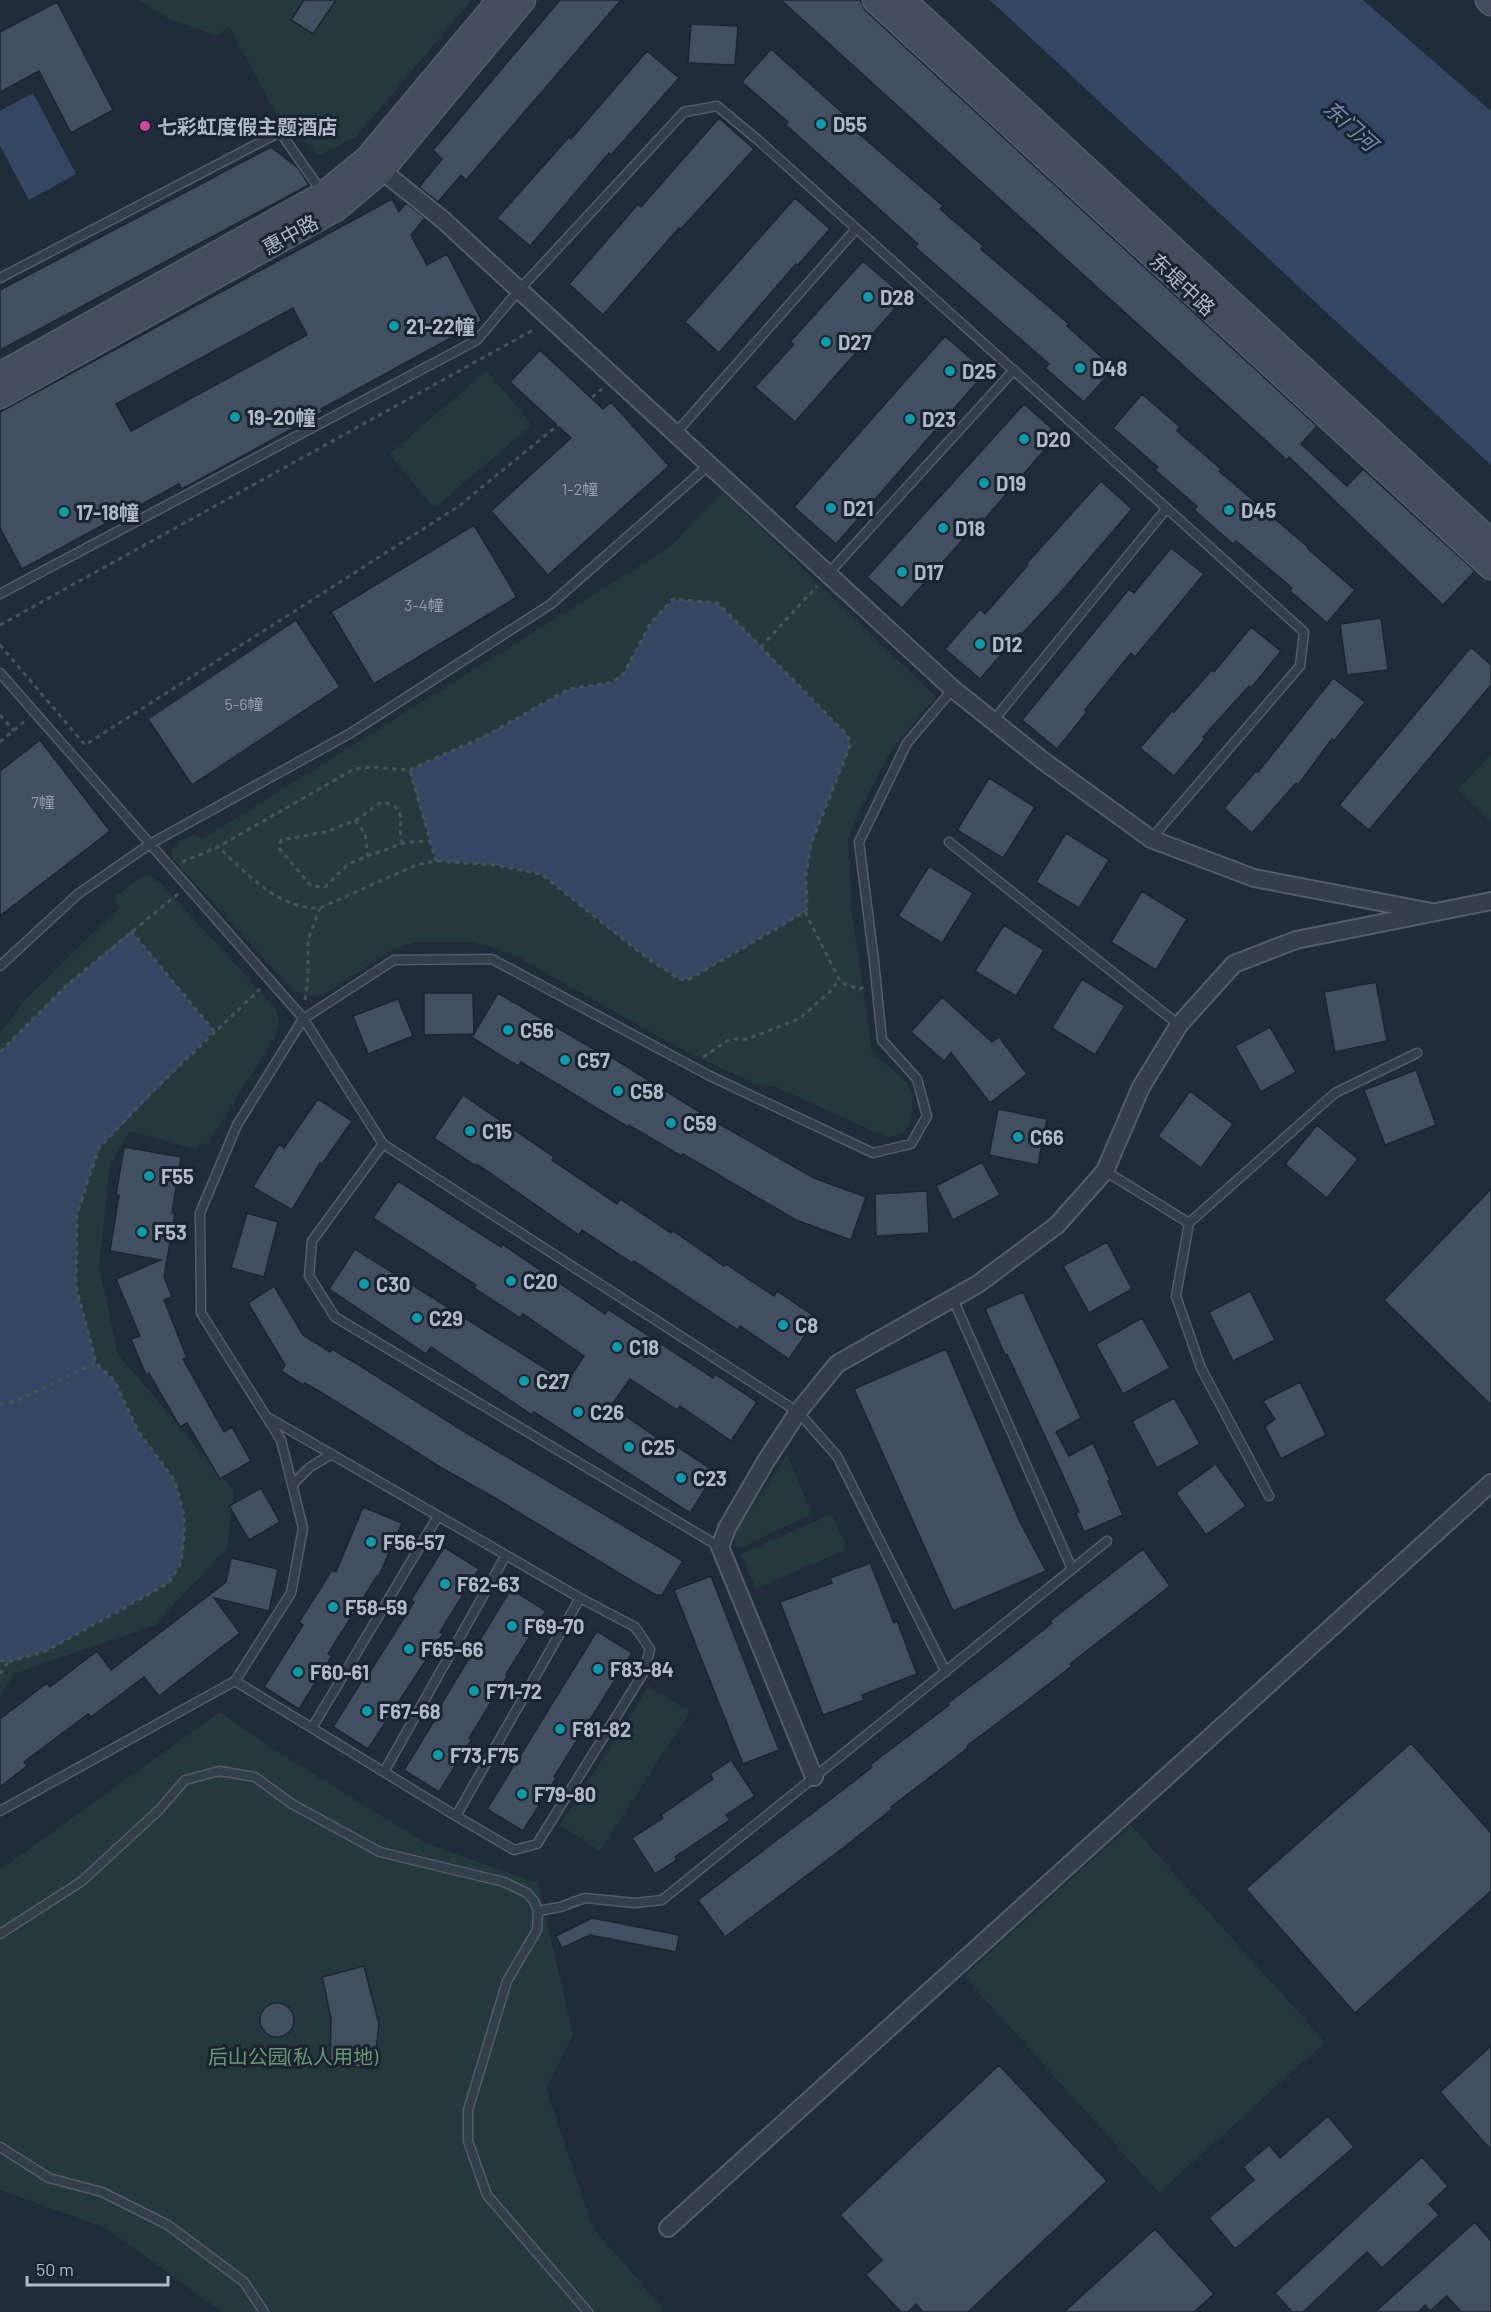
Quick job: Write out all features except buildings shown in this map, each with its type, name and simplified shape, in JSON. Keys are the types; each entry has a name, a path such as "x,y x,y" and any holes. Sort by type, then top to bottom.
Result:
{"main road":[{"name":"惠中路","path":"0,375 374,165 500,0"},
{"name":"惠中路","path":"0,396 337,207 523,0"},
{"name":"东堤中路","path":"875,0 1491,567"},
{"name":"东堤中路","path":"903,0 1491,542"},
{"path":"1488,0 1491,3"}],"street":[{"path":"374,165 442,219 953,689 1042,760 1151,839 1254,878 1432,912"},
{"path":"814,1777 720,1547 727,1528 798,1412 837,1364 978,1284 1057,1225 1105,1171 1141,1087 1179,1025 1234,964 1296,939 1491,901"},
{"path":"668,2228 1491,1483"}],"lane":[{"path":"0,594 477,340 519,290 684,112 717,106 758,140 1304,632 1300,666 1151,839"},
{"path":"0,278 280,132 324,194"},
{"path":"675,434 856,229"},
{"path":"828,574 1014,370"},
{"path":"0,966 78,894 150,844 349,734 551,604 709,465"},
{"path":"993,721 1167,508"},
{"path":"0,673 303,1018 383,1144 798,1412 837,1456 946,1672"},
{"path":"0,1811 235,1681 291,1593 303,1528 281,1440 201,1313 200,1213 237,1125 303,1018 394,960 492,959 696,1069 873,1153 911,1144 927,1116 918,1079 882,1040 859,842 907,743 953,689"},
{"path":"949,842 1179,1025"},
{"path":"1269,1496 1201,1368 1176,1296 1189,1223 1335,1092 1417,1053"},
{"path":"383,1144 312,1241 309,1276 335,1317 720,1547"},
{"path":"1105,1171 1189,1223"},
{"path":"953,1299 1072,1569"},
{"path":"235,1681 514,1850 537,1844 644,1672 650,1649 635,1627 579,1598 266,1416"},
{"path":"292,1485 310,1467 332,1454"},
{"path":"312,1728 438,1516"},
{"path":"538,1911 560,1907 585,1898 635,1902 662,1900 1107,1541"},
{"path":"384,1772 506,1555"},
{"path":"456,1816 579,1598"},
{"path":"0,1934 82,1881 159,1810 185,1780 219,1771 255,1777 292,1804 380,1852 504,1882 527,1893 534,1901 538,1911 537,1930 507,1981 468,2110 468,2141 487,2195 588,2312"},
{"path":"0,2147 49,2178 102,2192 168,2225 244,2282 264,2312"}],"path":[{"path":"0,625 538,327"},
{"path":"0,645 85,745 459,506 601,390"},
{"path":"761,647 828,574"},
{"path":"170,867 218,847 354,769 371,767 409,770 485,736 569,689 613,682 624,673 650,624 673,599 718,603 848,736 850,746 811,844 806,875 807,908 805,912 688,980 680,979 648,958 541,874 495,865 436,861 416,865 320,908 303,909 273,896 218,847"},
{"path":"0,715 14,731 0,742"},
{"path":"409,770 436,861"},
{"path":"402,844 400,838 402,817 395,807 381,802 355,820 326,832 281,840 279,848 310,886 318,888 325,887 348,864 402,844 430,841"},
{"path":"355,820 365,834 368,856"},
{"path":"0,1052 68,984 187,887"},
{"path":"303,1018 308,978 308,940 320,908"},
{"path":"805,912 841,983 860,989 876,980"},
{"path":"131,931 214,1031"},
{"path":"696,1069 704,1057 730,1039 747,1039 799,1019 833,989 839,978"},
{"path":"0,1660 8,1662 46,1651 170,1583 181,1563 184,1515 175,1481 138,1431 115,1381 96,1363 76,1286 77,1214 99,1148 214,1031 270,981"},
{"path":"0,1404 14,1402 96,1363"},
{"path":"0,1674 8,1662"}],"green space":[{"path":"140,0 472,0 356,137 319,155 279,119 229,26 217,36 169,19"},
{"path":"487,371 532,425 434,508 389,454"},
{"path":"723,492 936,697 892,749 859,811 848,839 851,905 872,1053 900,1076 912,1095 911,1120 906,1129 898,1135 886,1137 774,1086 762,1087 725,1070 675,1046 518,957 488,946 470,942 415,942 394,949 323,995 306,996 293,990 172,858 171,850 181,840 195,835 203,839 670,547"},
{"path":"1491,754 1491,822 1457,790"},
{"path":"146,874 161,883 276,1009 279,1023 276,1035 207,1145 199,1143 195,1149 130,1131 110,1164 99,1267 118,1354 234,1491 227,1548 155,1625 14,1674 0,1696 0,1034 24,1001 120,907 113,898"},
{"path":"787,1455 812,1514 738,1549 733,1535"},
{"path":"832,1514 847,1549 756,1589 741,1554"},
{"path":"649,1686 690,1712 600,1851 560,1825"},
{"name":"后山公园(私人用地)","path":"220,1712 270,1747 427,1844 538,1883 573,2035 546,2089 593,2228 666,2312 222,2312 106,2228 0,2190 0,1870"},
{"path":"1131,1825 1325,2042 1159,2193 964,1976"}],"water":[{"name":"东门河","path":"990,0 1363,0 1491,111 1491,465"},
{"path":"33,93 76,174 29,200 0,146 0,111"},
{"path":"673,599 718,603 848,736 850,746 811,844 806,875 807,908 805,912 688,980 679,979 647,958 541,874 495,865 436,861 409,770 485,736 569,689 613,682 624,673 650,624"},
{"path":"131,931 214,1031 99,1148 77,1214 76,1286 96,1363 115,1381 138,1431 175,1481 184,1515 181,1563 169,1583 46,1651 8,1662 0,1660 0,1052 68,984"}],"place":[{"name":"D55","path":"821,124"},
{"name":"七彩虹度假主题酒店","path":"145,126"},
{"name":"D28","path":"868,297"},
{"name":"21-22幢","path":"394,326"},
{"name":"D27","path":"826,342"},
{"name":"D48","path":"1080,368"},
{"name":"D25","path":"950,371"},
{"name":"19-20幢","path":"235,417"},
{"name":"D23","path":"910,419"},
{"name":"D20","path":"1024,439"},
{"name":"D19","path":"984,483"},
{"name":"D21","path":"831,508"},
{"name":"D45","path":"1229,510"},
{"name":"17-18幢","path":"64,512"},
{"name":"D18","path":"943,528"},
{"name":"D17","path":"902,572"},
{"name":"D12","path":"980,644"},
{"name":"C56","path":"508,1030"},
{"name":"C57","path":"565,1060"},
{"name":"C58","path":"618,1091"},
{"name":"C59","path":"671,1123"},
{"name":"C15","path":"470,1131"},
{"name":"C66","path":"1018,1137"},
{"name":"F55","path":"149,1176"},
{"name":"F53","path":"142,1232"},
{"name":"C20","path":"511,1281"},
{"name":"C30","path":"364,1284"},
{"name":"C29","path":"417,1318"},
{"name":"C8","path":"783,1325"},
{"name":"C18","path":"617,1347"},
{"name":"C27","path":"524,1381"},
{"name":"C26","path":"578,1412"},
{"name":"C25","path":"629,1447"},
{"name":"C23","path":"681,1478"},
{"name":"F56-57","path":"371,1542"},
{"name":"F62-63","path":"445,1584"},
{"name":"F58-59","path":"333,1607"},
{"name":"F69-70","path":"512,1626"},
{"name":"F65-66","path":"409,1649"},
{"name":"F83-84","path":"598,1669"},
{"name":"F60-61","path":"298,1672"},
{"name":"F71-72","path":"474,1691"},
{"name":"F67-68","path":"367,1711"},
{"name":"F81-82","path":"560,1729"},
{"name":"F73,F75","path":"438,1755"},
{"name":"F79-80","path":"522,1794"}]}
